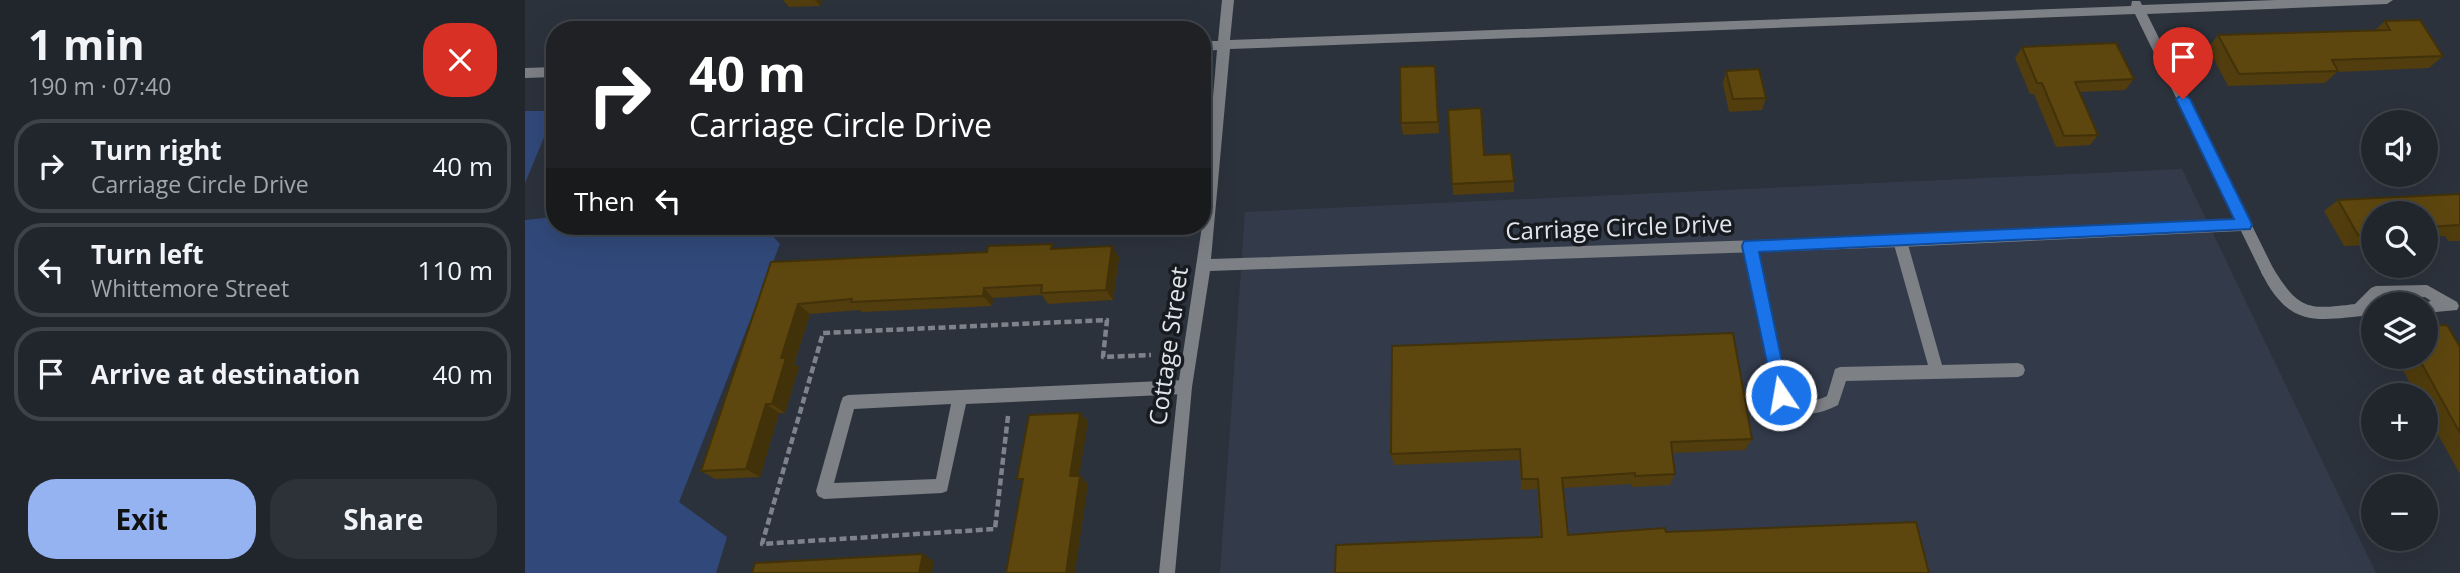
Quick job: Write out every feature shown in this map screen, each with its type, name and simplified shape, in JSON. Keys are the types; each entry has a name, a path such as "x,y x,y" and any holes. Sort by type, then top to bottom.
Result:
{"street":[{"name":"Cottage Street","path":"1211,188 1228,0"},
{"path":"1211,46 2136,5 2387,0"},
{"path":"2136,5 2280,294 2295,308 2321,316 2361,311"},
{"path":"525,73 546,72"},
{"name":"Carriage Circle Drive","path":"1204,265 1901,241 2245,225"},
{"name":"Cottage Street","path":"1167,573 1185,387 1207,235"},
{"path":"1901,241 1937,372"},
{"path":"1750,246 1781,395 1797,407 1817,410 1833,400 1840,374 2018,370"},
{"path":"2376,292 2429,292"},
{"path":"2438,297 2456,306"},
{"path":"2438,307 2456,306"},
{"path":"960,397 942,486 824,491 848,402 960,397 1185,387"}],"shaded area":[{"path":"525,111 546,111 546,133 525,183"},
{"path":"2182,169 2361,542 2361,551 2365,551 2376,573 1220,573 1245,212"},
{"path":"546,218 546,235 772,235 780,244 679,502 727,537 716,573 525,573 525,220"}],"building":[{"path":"2420,20 2443,56 2332,60 2338,71 2239,74 2218,35 2390,30 2385,21"},
{"path":"2116,43 2134,79 2075,82 2098,135 2064,136 2042,83 2037,83 2022,47"},
{"path":"1435,66 1438,122 1401,123 1400,67"},
{"path":"1759,69 1766,98 1733,99 1726,71"},
{"path":"1481,108 1484,155 1511,154 1514,181 1452,184 1448,110"},
{"path":"2460,194 2460,225 2438,226 2438,201 2361,201 2361,235 2358,235 2338,200"},
{"path":"1053,244 1051,249 1112,246 1106,290 1041,293 1042,285 984,288 983,296 851,302 852,299 798,304 781,358 786,358 772,404 766,404 746,469 701,471 771,262 987,252 988,246"},
{"path":"2438,325 2447,325 2460,347 2460,433 2438,393 2438,383 2432,383 2425,369 2438,369"},
{"path":"1733,333 1752,439 1671,442 1675,474 1635,476 1635,473 1562,478 1568,535 1665,528 1666,532 1916,522 1929,573 1335,573 1336,545 1542,537 1538,479 1522,479 1520,449 1391,454 1392,346"},
{"path":"1080,413 1070,476 1080,476 1066,573 1006,573 1023,479 1017,479 1029,415"},
{"path":"923,554 919,573 752,573 755,563"}],"route":[{"path":"1781,395 1750,246 2245,225 2183,99"}]}
